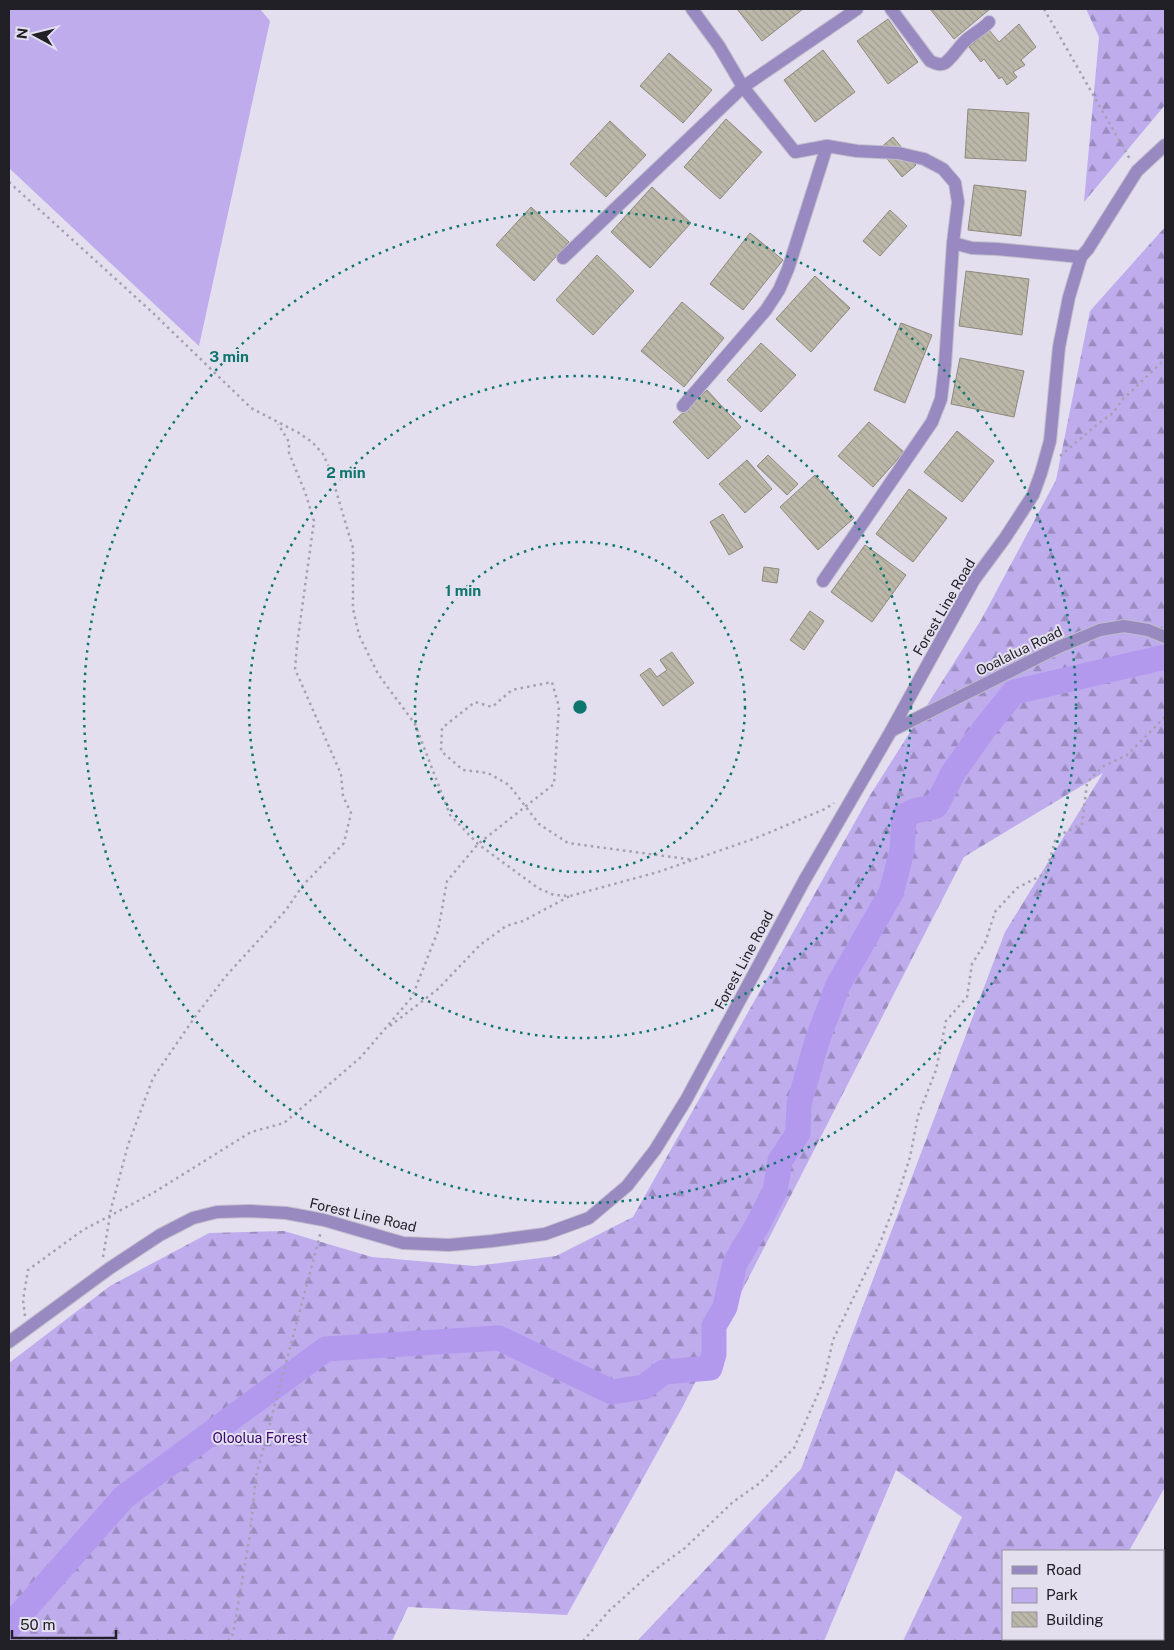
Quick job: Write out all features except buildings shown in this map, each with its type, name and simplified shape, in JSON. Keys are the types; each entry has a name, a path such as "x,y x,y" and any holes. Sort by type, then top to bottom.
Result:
{"street":[{"path":"692,9 719,46 743,87 795,152 827,146 858,152 898,153 924,159 943,169 955,183 958,202 957,222 953,243 946,365 941,399 932,422 823,581"},
{"path":"563,258 743,87 857,9"},
{"path":"891,9 930,60 937,64 944,63 966,40 979,29 984,28 989,22"},
{"name":"Forest Line Road","path":"9,1342 160,1235 193,1218 217,1212 286,1213 324,1220 403,1242 449,1245 545,1234 589,1218 627,1186 656,1150 686,1100 804,881 891,731 974,580 1006,538 1033,496 1050,441 1059,347 1069,297 1081,257 1088,249 1137,171 1165,145"},
{"path":"683,406 766,310 779,290 788,269 827,146"},
{"path":"953,243 972,248 1081,257"},
{"name":"Ooalalua Road","path":"891,731 1059,647 1100,630 1124,626 1148,630 1165,637"}],"path":[{"path":"1044,9 1137,171"},
{"path":"9,182 153,313 251,408 312,442 323,454 329,466 353,548 353,610 359,635 378,674 415,724 450,815 478,844 538,888 554,895 570,896"},
{"path":"1042,471 1099,422 1113,413 1122,400 1165,359"},
{"path":"101,1276 110,1216 128,1145 153,1078 196,1014 226,976 286,910 303,885 344,842 350,814 343,796 341,774 295,669 314,522 305,492 289,453 289,442 277,422"},
{"path":"27,1330 23,1300 28,1270 83,1230 153,1193 251,1132 284,1123 361,1057 412,997 438,931 447,881 478,844 525,807 554,784 559,708 552,682 512,690 492,707 475,702 442,728 441,751 463,770 488,773 509,785 525,807 539,824 568,843 694,860"},
{"path":"584,1641 609,1611 652,1572 685,1548 733,1502 760,1483 794,1448 824,1380 833,1340 880,1243 895,1204 910,1157 918,1116 936,1070 946,1022 967,997 972,964 984,943 995,912 1017,888 1046,873 1055,841 1060,835 1082,824 1088,783 1092,777 1104,766 1127,755 1165,716"},
{"path":"385,1029 438,989 480,945 506,926 523,921 570,896 658,872 756,838 825,809 858,788"},
{"path":"228,1641 234,1634 247,1553 256,1476 324,1220"}],"green space":[{"path":"9,9 260,9 270,21 199,346 9,168"},
{"path":"1086,9 1165,9 1165,105 1084,202 1099,37"},
{"name":"Oloolua Forest","path":"1165,227 1165,1487 1130,1550 1002,1550 1002,1640 1078,1640 903,1641 962,1517 896,1470 824,1641 637,1641 801,1469 1005,932 1103,773 964,857 682,1408 567,1615 408,1607 392,1641 9,1641 9,1363 110,1286 209,1233 284,1231 372,1257 475,1266 556,1256 633,1217 869,797 981,620 1056,480 1090,311"}],"waterway":[{"path":"9,1627 124,1497 326,1349 499,1338 612,1392 644,1387 664,1372 710,1368 714,1354 714,1326 725,1307 735,1263 775,1191 780,1161 798,1133 799,1104 817,1041 838,985 891,893 902,851 904,816 936,806 953,773 984,729 1014,692 1165,657"}]}
